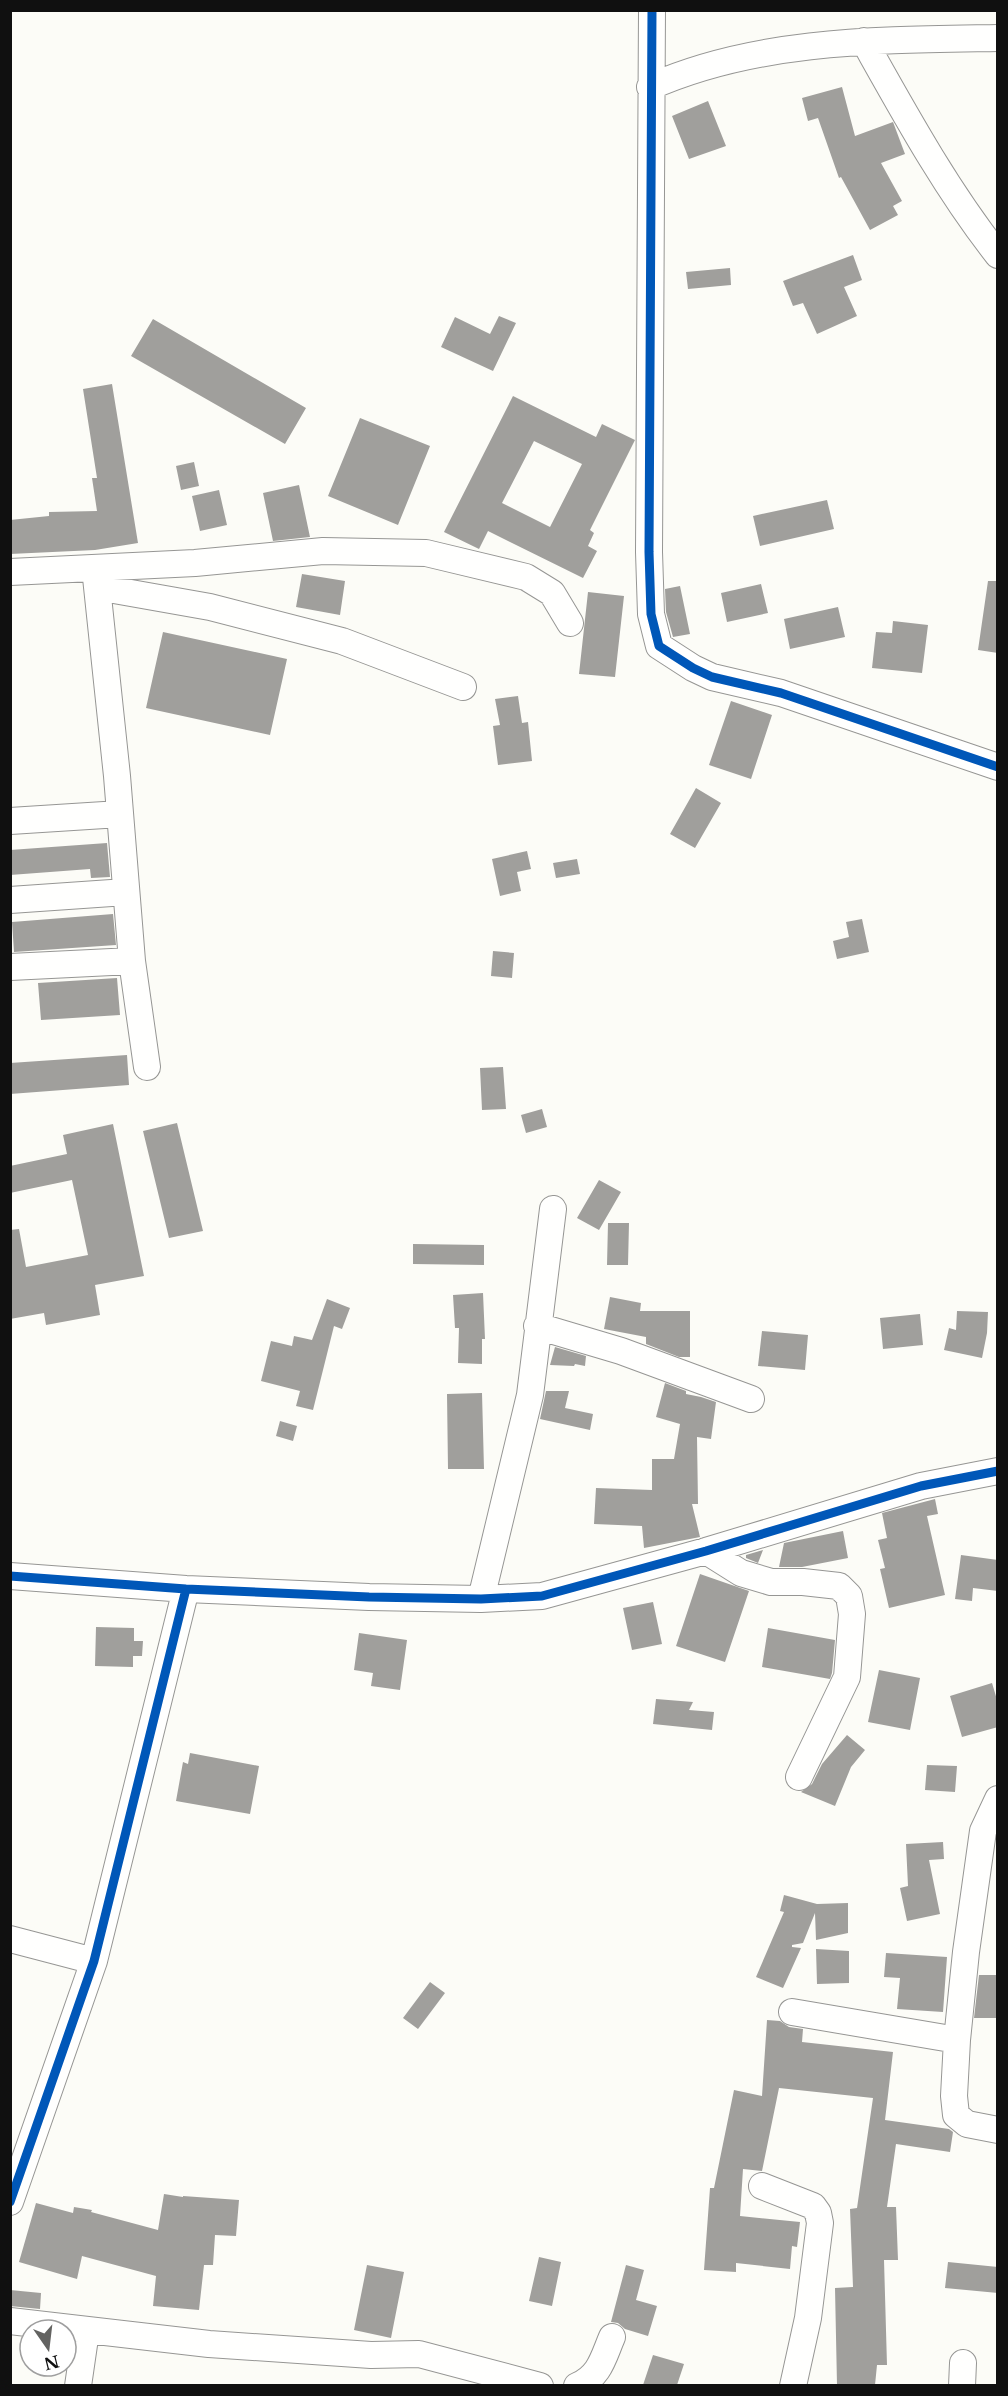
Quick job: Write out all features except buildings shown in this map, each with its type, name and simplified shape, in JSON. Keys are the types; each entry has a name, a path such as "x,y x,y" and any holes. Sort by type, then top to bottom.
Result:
{"street":[{"path":"652,10 649,552 651,614 659,646 693,668 712,677 781,693 998,767"},
{"path":"650,87 685,71 819,45 864,41 998,38"},
{"path":"864,41 903,111 969,219 998,255"},
{"path":"652,51 685,71"},
{"path":"96,578 195,563 323,550 426,553 526,577 552,593 570,623"},
{"path":"10,572 96,578 342,640 463,687"},
{"path":"96,578 120,814 132,961 147,1067"},
{"path":"10,821 120,814"},
{"path":"10,900 126,892"},
{"path":"10,967 132,961"},
{"path":"481,1599 530,1395 553,1209"},
{"path":"537,1326 621,1351 751,1399"},
{"path":"10,1575 186,1589 369,1597 481,1599 542,1596 706,1551 921,1486 998,1471"},
{"path":"706,1551 741,1573 771,1582 803,1582 839,1586 849,1596 852,1614 847,1677 800,1777"},
{"path":"10,2202 94,1961 186,1589"},
{"path":"998,1800 983,1831 957,2040 954,2096 956,2115 967,2124 998,2130"},
{"path":"10,1939 94,1961"},
{"path":"792,2012 957,2040"},
{"path":"762,2186 813,2206 818,2213 820,2223 808,2318 793,2385"},
{"path":"10,2321 209,2344 371,2355 419,2354 540,2385"},
{"path":"78,2385 86,2331"},
{"path":"577,2385 598,2371 612,2337"}],"cycle path":[{"path":"652,10 649,552 651,614 659,646 693,668 712,677 781,693 998,767"},
{"path":"10,1576 186,1589 369,1597 481,1599 542,1596 706,1551 921,1486 998,1471"},
{"path":"10,2202 94,1961 186,1589"}]}
